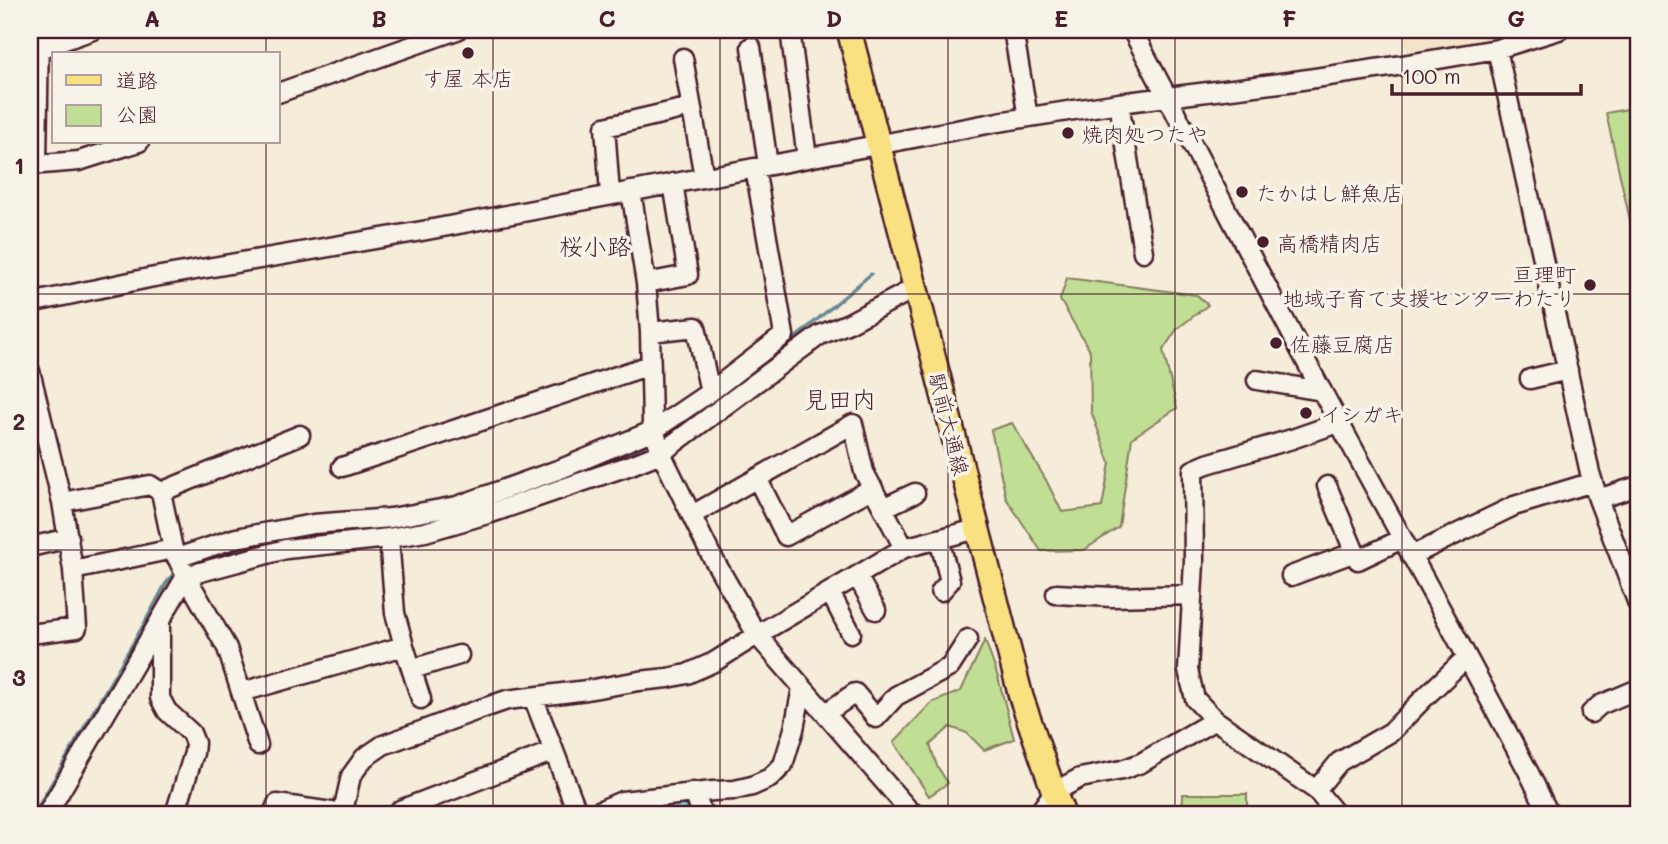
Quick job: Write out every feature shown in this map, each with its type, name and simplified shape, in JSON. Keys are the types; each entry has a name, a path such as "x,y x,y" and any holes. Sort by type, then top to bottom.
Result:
{"main road":[{"name":"駅前大通線","path":"849,30 1021,696 1063,814"}],"street":[{"path":"39,30 33,165 79,161 133,144"},
{"path":"39,49 93,30"},
{"path":"280,92 457,30"},
{"path":"790,30 807,158"},
{"path":"1013,30 1028,117"},
{"path":"1132,30 1338,423 1467,657 1549,814"},
{"path":"30,303 149,278 422,231 1028,117 1289,82 1497,49 1559,30"},
{"path":"73,570 175,553 236,538 313,524 391,518 457,506 564,468 654,430 710,392 784,335 762,167 751,47"},
{"path":"1497,49 1595,491 1638,604"},
{"path":"683,58 704,177"},
{"path":"1119,103 1143,252"},
{"path":"610,194 605,127 691,107"},
{"path":"646,283 688,275 673,183"},
{"path":"631,191 646,283 652,422 661,453 710,553 757,635 909,813"},
{"path":"47,814 186,576 286,549 425,532 631,466 661,453 820,335 849,323 915,288"},
{"path":"650,332 696,327 710,392"},
{"path":"342,467 650,365"},
{"path":"1530,379 1567,370"},
{"path":"30,371 69,538 78,628 30,634"},
{"path":"1257,380 1321,391"},
{"path":"1336,814 1316,790 1214,720 1195,699 1188,670 1194,551 1193,470 1338,423"},
{"path":"692,515 853,424 863,472 904,548"},
{"path":"161,492 300,435"},
{"path":"757,478 786,536 873,488"},
{"path":"62,502 150,485 161,492 175,553 227,648 258,745"},
{"path":"1327,486 1359,560 1402,539"},
{"path":"1411,555 1514,506 1638,486"},
{"path":"883,508 915,493"},
{"path":"273,814 277,804 345,814 351,776 364,758 383,745 475,710 507,701 687,674 714,662 904,548 977,529"},
{"path":"30,547 69,538"},
{"path":"389,538 395,613 421,699"},
{"path":"939,539 950,582 941,590"},
{"path":"1291,576 1355,552"},
{"path":"857,576 876,610"},
{"path":"830,592 851,633"},
{"path":"1056,594 1112,597 1192,595"},
{"path":"160,621 160,698 167,711 191,733 195,743 175,814"},
{"path":"826,713 855,693 876,718 896,696 950,667 968,639"},
{"path":"242,692 404,646"},
{"path":"412,669 459,655"},
{"path":"1316,790 1339,762 1391,732 1467,657"},
{"path":"592,814 622,801 735,790 770,778 783,765 802,688"},
{"path":"1591,713 1600,705 1638,690"},
{"path":"533,697 578,814"},
{"path":"1035,814 1054,792 1080,778 1122,770 1141,763 1214,720"},
{"path":"402,814 400,810 554,751"},
{"path":"693,792 703,814"}],"shaded area":[{"path":"1400,30 1529,30 1495,41 1409,54"}],"green space":[{"path":"1638,107 1638,256 1606,113"},
{"path":"1067,278 1197,295 1208,305 1177,329 1163,350 1177,408 1132,438 1119,527 1084,550 1041,551 1006,498 991,430 1012,423 1062,512 1102,507 1110,463 1091,411 1090,351 1060,300"},
{"path":"985,640 1014,739 984,750 967,733 950,727 930,745 937,766 948,783 929,796 894,742 931,703 961,691"},
{"path":"1183,794 1247,794 1247,814 1182,814"}],"water":[{"path":"681,804 691,809 694,814 612,814 619,809"}],"waterway":[{"path":"665,434 754,373 871,274"},
{"path":"510,497 649,444"},
{"path":"419,522 446,517"},
{"path":"202,558 266,542 363,529"},
{"path":"34,814 174,573"}],"place":[{"name":"す屋 本店","path":"468,53"},
{"name":"焼肉処つたや","path":"1068,133"},
{"name":"たかはし鮮魚店","path":"1242,192"},
{"name":"高橋精肉店","path":"1263,242"},
{"name":"亘理町 地域子育て支援センターわたり","path":"1590,285"},
{"name":"佐藤豆腐店","path":"1276,343"},
{"name":"イシガキ","path":"1306,413"}],"district":[{"name":"桜小路","path":"595,245"},
{"name":"見田内","path":"840,398"}]}
